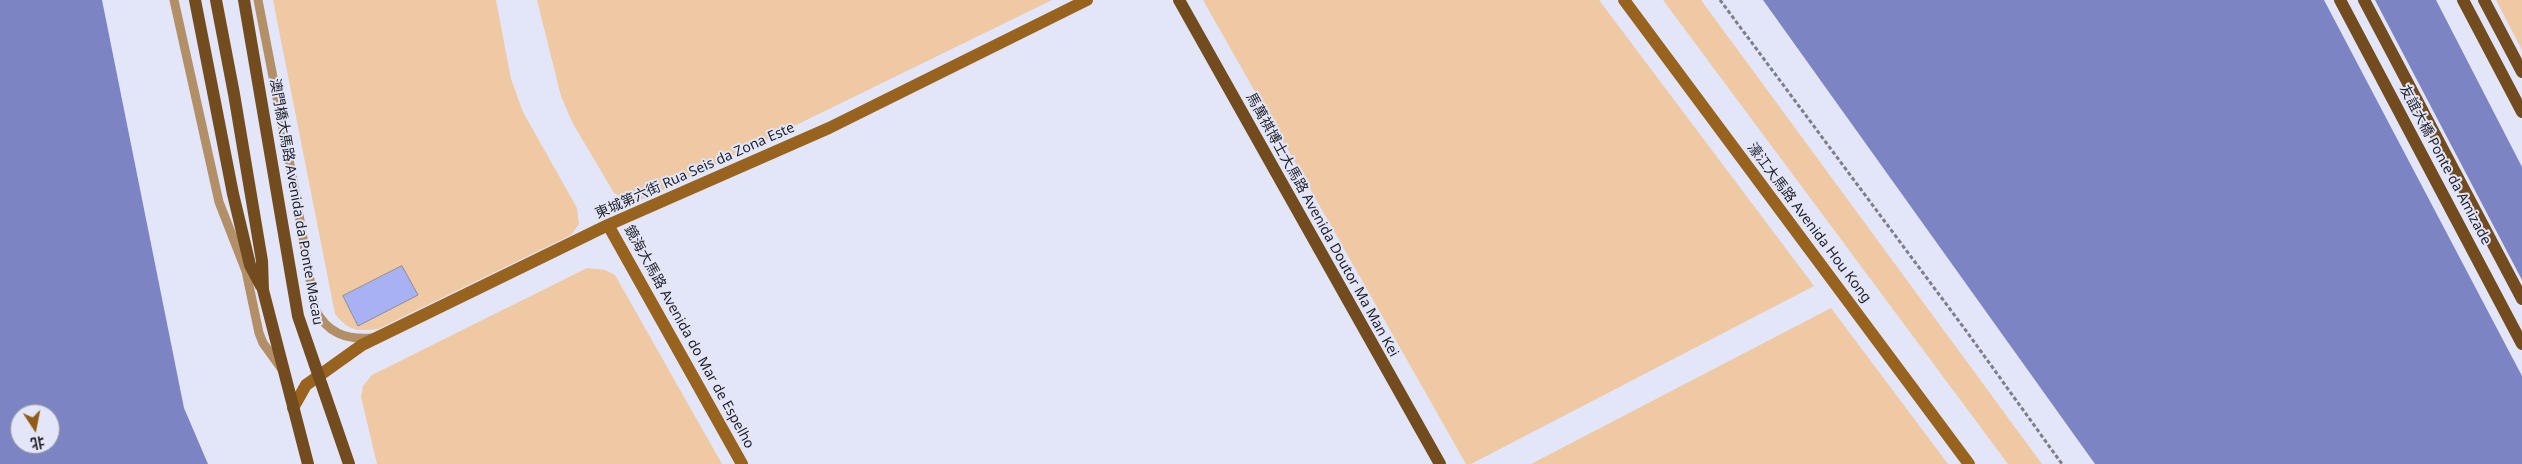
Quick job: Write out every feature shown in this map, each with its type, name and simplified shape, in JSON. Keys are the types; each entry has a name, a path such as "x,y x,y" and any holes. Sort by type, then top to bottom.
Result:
{"main road":[{"path":"194,0 250,265 264,290"},
{"path":"216,0 258,241 264,290 308,464"},
{"name":"澳門橋大馬路 Avenida da Ponte Macau","path":"244,0 298,316 349,464"},
{"name":"東城第六街 Rua Seis da Zona Este","path":"293,408 302,390 318,375 362,344 608,225 829,128 1087,0"},
{"name":"馬萬祺博士大馬路 Avenida Doutor Ma Man Kei","path":"1179,0 1440,464"},
{"name":"濠江大馬路 Avenida Hou Kong","path":"1624,0 1970,464"},
{"name":"友誼大橋 Ponte da Amizade","path":"2340,0 2522,344"},
{"name":"友誼大橋 Ponte da Amizade","path":"2364,0 2522,299"},
{"path":"2463,0 2522,112"},
{"path":"2484,0 2522,72"},
{"name":"鏡海大馬路 Avenida do Mar de Espelho","path":"608,225 742,464"}],"lane":[{"path":"174,0 219,202 246,271 261,338 285,374"},
{"path":"258,0 294,185 315,308 324,324 347,338 377,337"}],"path":[{"path":"1720,0 1967,332 2062,464"}],"shaded area":[{"path":"273,0 496,0 511,79 523,112 577,208 579,224 571,235 378,329 359,330 345,324 335,314"},
{"path":"537,0 1052,0 647,198 628,201 614,193 572,122 561,96"},
{"path":"1203,0 1599,0 1814,286 1471,464 1466,464"},
{"path":"1663,0 1701,0 2042,464 2008,464"},
{"path":"2496,0 2522,0 2522,50"},
{"path":"587,268 605,270 615,275 722,464 377,464 361,397 363,386 372,375"},
{"path":"1831,308 1948,464 1531,464"}],"water":[{"path":"0,0 102,0 184,408 208,464 0,464"},
{"path":"1763,0 2436,0 2522,167 2522,464 2095,464"}],"pier":[{"path":"2324,0 2375,0 2522,280 2522,376"}],"building":[{"path":"402,266 418,295 358,326 343,296"}]}
